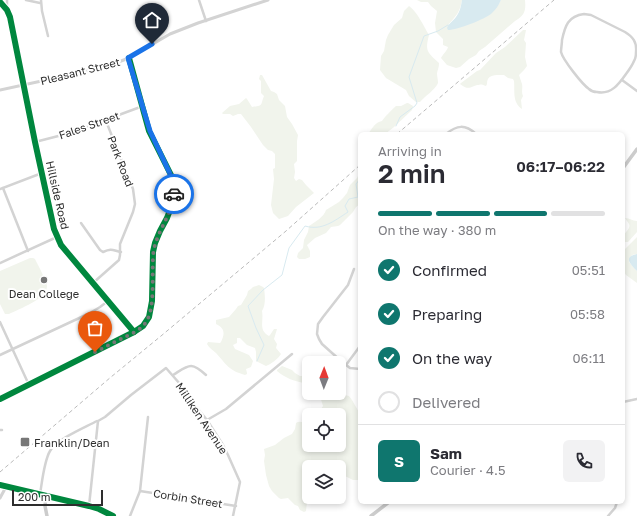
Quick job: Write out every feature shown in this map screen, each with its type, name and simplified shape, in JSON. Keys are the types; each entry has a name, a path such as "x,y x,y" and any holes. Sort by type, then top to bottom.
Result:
{"main road":[{"path":"625,165 637,149"},
{"path":"0,482 6,487"},
{"path":"0,485 89,506 113,516"},
{"path":"46,496 45,508 47,516"},
{"path":"370,516 386,504"}],"street":[{"path":"7,0 7,10"},
{"path":"26,0 41,1 48,36"},
{"path":"199,0 206,21"},
{"name":"Pleasant Street","path":"0,90 113,64 128,58 170,34 268,0"},
{"path":"0,2 7,10"},
{"name":"Hillside Road","path":"7,10 10,17 35,142 57,237 61,245 134,332"},
{"path":"581,14 591,15 634,38 636,59 622,80 612,90 601,93 595,92 588,88 575,73 562,54 561,50 565,27 573,18 581,14"},
{"path":"0,399 134,332 143,326 149,317 152,301 153,252 160,231 173,202 174,192 172,178 150,131 128,58"},
{"path":"622,80 637,90"},
{"name":"Fales Street","path":"35,142 70,133 106,121 143,106"},
{"name":"Park Road","path":"93,283 117,262 120,255 120,244 135,204 133,189 106,121"},
{"path":"449,132 457,127 471,129 474,132"},
{"path":"28,251 2,188 42,173"},
{"path":"81,223 100,250 103,252 114,249 120,252"},
{"path":"0,263 57,237"},
{"path":"335,356 318,339 318,324 348,285 354,269"},
{"path":"0,356 90,313 108,301"},
{"path":"0,322 29,385"},
{"path":"358,349 346,365 354,369 358,369"},
{"path":"206,420 226,409 292,354"},
{"path":"173,376 186,367 192,366 197,367 206,375"},
{"name":"Milliken Avenue","path":"98,421 166,368 180,384 206,420 228,455 240,482 234,516"},
{"path":"625,401 637,398"},
{"path":"130,516 140,491 148,417"},
{"path":"40,495 45,465 50,450 58,443 98,421"},
{"path":"89,506 98,421"},
{"path":"0,498 6,487"},
{"name":"Corbin Street","path":"140,491 236,506"},
{"path":"608,516 616,504"}],"shaded area":[{"path":"417,0 462,0 457,14 448,25 499,4 501,0 525,0 525,7 521,17 476,55 460,67 456,68 447,65 441,58 448,47 443,45 443,39 436,32 435,23 437,11 428,2 421,2"},
{"path":"462,0 501,0 489,15 478,21 448,30 448,26 456,17 461,7"},
{"path":"409,6 418,16 429,35 427,45 428,51 439,63 437,73 438,83 435,88 420,102 416,102 409,96 406,90 386,78 380,70 381,56 384,51 388,35 394,25 402,18 404,11"},
{"path":"523,30 526,30 524,40 526,43 525,57 527,66 519,75 523,96 521,100 522,109 515,100 513,79 504,75 495,75 488,78 486,86 476,85 466,88 460,84 480,70 496,53 505,47"},
{"path":"260,75 262,75 271,91 277,94 279,100 285,106 287,117 298,135 297,161 294,164 294,178 296,181 299,179 302,180 314,193 296,207 288,216 279,219 273,213 271,205 275,154 263,145 241,114 233,116 222,113 230,106 239,104 246,98 252,107 261,104 264,96 261,93 261,81 259,79"},
{"path":"408,103 413,106 412,110 388,132 370,132 376,124 382,121 396,106 401,106"},
{"path":"358,176 358,206 340,225 331,227 326,233 315,238 307,245 310,251 310,257 299,259 297,257 298,253 303,248 309,226 321,217 326,210 343,198 350,185"},
{"path":"625,218 637,221 637,232 628,242 625,242 625,234 629,228 629,224"},
{"path":"637,237 637,254 632,255 629,262 637,271 637,283 625,274 625,249"},
{"path":"637,254 637,271 630,263 629,259 633,255"},
{"path":"30,258 35,259 42,272 47,286 46,291 32,303 9,314 5,314 0,304 0,271"},
{"path":"259,285 264,288 265,294 265,303 262,311 262,328 269,336 274,329 277,329 274,339 277,344 276,348 281,354 266,366 256,361 255,348 247,345 240,338 237,338 237,343 233,345 235,349 249,355 253,361 251,367 246,369 247,374 245,375 228,367 207,344 208,342 221,342 223,329 216,324 216,320 229,317 238,306 241,305 248,291"},
{"path":"282,366 292,370 302,376 302,382 286,377 277,370"},
{"path":"346,395 349,396 358,410 358,480 353,480 346,476 346,460 302,460 302,504 307,504 306,511 304,512 288,498 281,499 272,491 266,475 264,449 275,445 292,434 296,423 301,422 302,452 346,452 346,408 322,408 323,406 321,400 346,400"}],"waterway":[{"path":"396,126 400,117 417,103 409,77 424,36 438,31 448,25"},
{"path":"358,182 356,184 358,197"},
{"path":"257,361 264,345 248,306 263,290 282,275 289,248 305,226 317,227 333,222 348,212 345,206 349,199 358,197"}],"railway":[{"path":"399,132 554,0"},
{"path":"0,472 286,231 358,167"}],"cycle path":[{"path":"0,2 7,10 10,17 54,229 61,245 134,332"},
{"path":"0,399 134,332 143,326 149,317 152,301 153,252 155,243 173,202 174,187 172,177 149,131 129,58"},
{"path":"0,485 89,506 113,516"}],"way so far":[{"path":"95,352 134,332 143,326 147,321 152,301 153,252 160,231 173,202 174,194"}],"place":[{"name":"Dean College","path":"44,280"},
{"name":"Franklin/Dean","path":"25,442"}],"route":[{"path":"152,44 128,58 150,131 174,182 174,194"}]}
